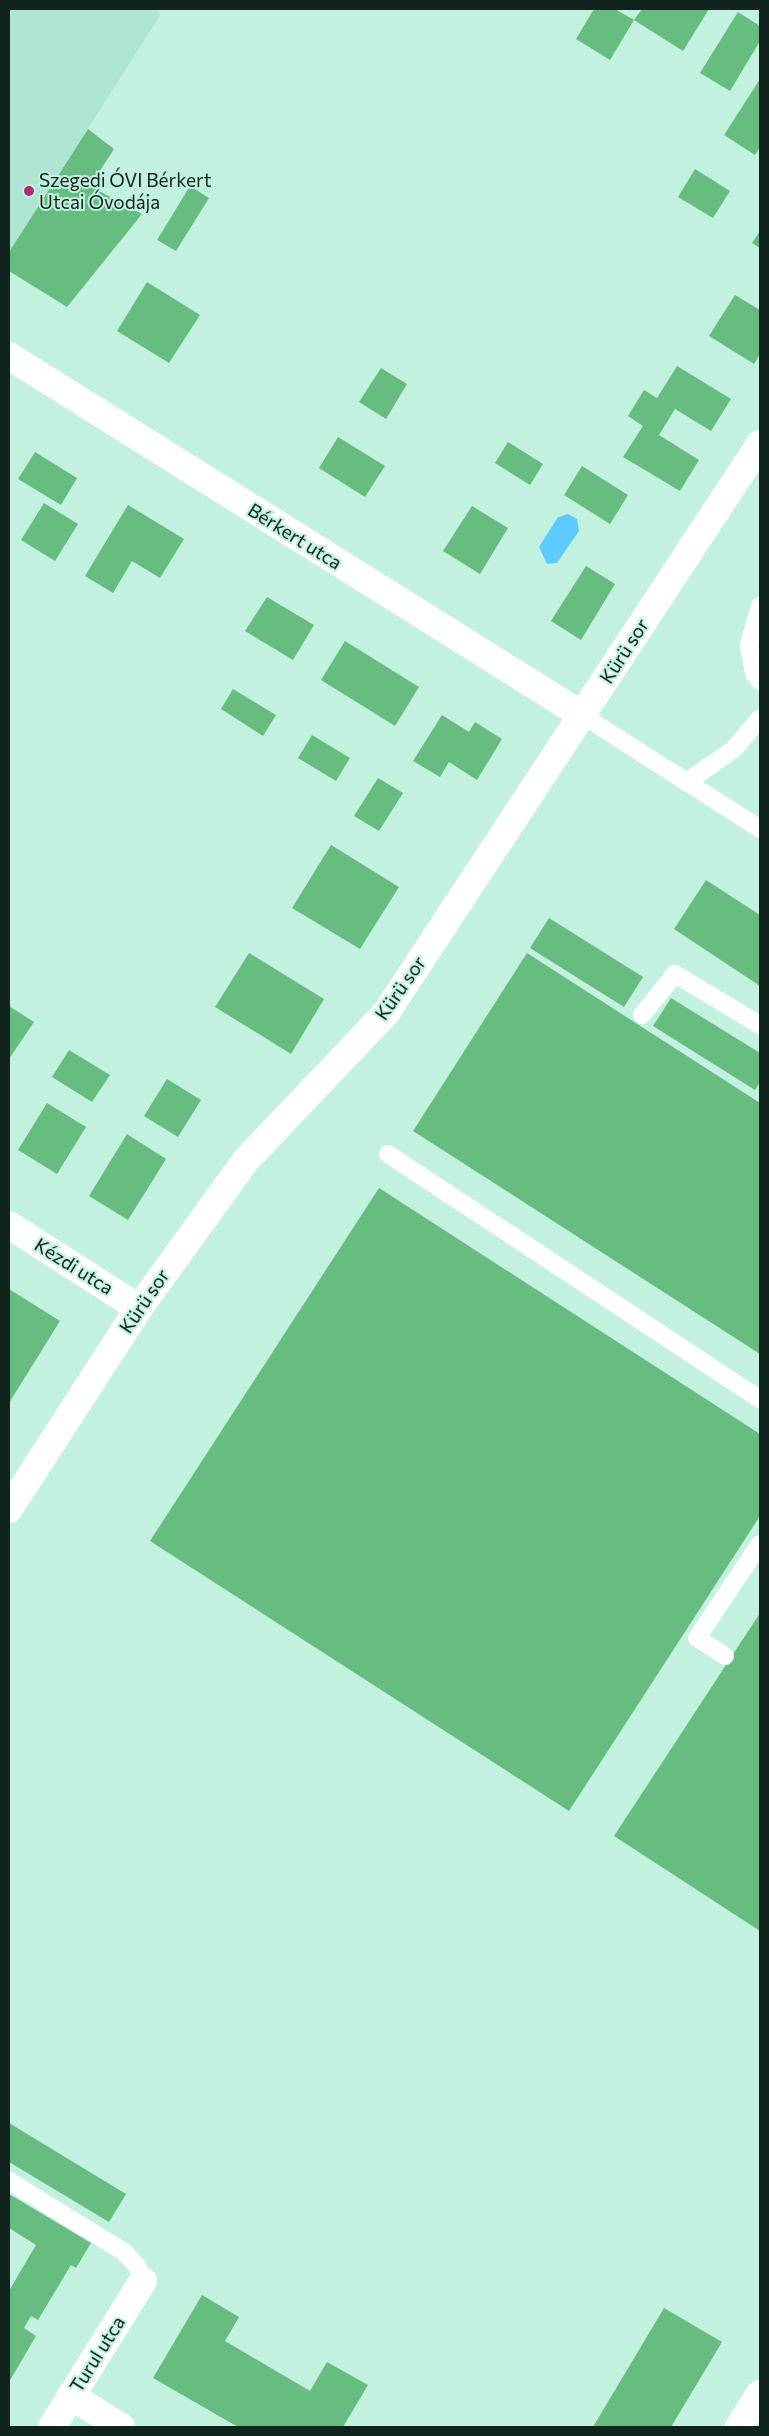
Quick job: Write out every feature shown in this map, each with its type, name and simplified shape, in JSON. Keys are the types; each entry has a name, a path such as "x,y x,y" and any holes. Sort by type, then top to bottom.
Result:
{"street":[{"name":"Bérkert utca","path":"9,356 582,715"},
{"name":"Kürü sor","path":"9,1509 138,1308 247,1159 386,1013 760,444"},
{"name":"Kézdi utca","path":"9,1225 138,1308"},
{"name":"Turul utca","path":"52,2427 143,2281"},
{"path":"739,2427 760,2394"},
{"path":"71,2396 121,2427"}],"lane":[{"path":"760,606 749,645 754,673 760,681"},
{"path":"582,715 688,781 760,829"},
{"path":"688,781 734,750 760,718"},
{"path":"642,1015 675,974 760,1024"},
{"path":"388,1154 760,1399"},
{"path":"725,1656 697,1638 760,1544"},
{"path":"9,2180 124,2252 137,2266 143,2281"}],"shaded area":[{"name":"Szegedi ÓVI Bérkert Utcai Óvodája","path":"9,9 153,9 161,14 9,252"}],"water":[{"path":"568,514 577,519 579,531 557,563 547,564 539,547 558,517"}],"building":[{"path":"594,9 615,9 634,20 610,60 576,39"},
{"path":"642,9 709,9 683,51 634,20"},
{"path":"738,12 760,26 760,41 730,91 700,73"},
{"path":"760,79 760,147 755,155 724,135"},
{"path":"88,129 114,149 90,186 142,214 67,307 9,271 9,252"},
{"path":"695,169 730,191 713,218 678,197"},
{"path":"190,186 209,198 176,251 157,240"},
{"path":"760,231 760,248 752,243"},
{"path":"147,282 200,315 169,363 117,331"},
{"path":"735,295 760,310 760,354 754,364 709,336"},
{"path":"677,366 731,399 711,431 675,409 659,435 699,460 680,491 623,457 643,426 628,416 644,390 657,398"},
{"path":"381,368 407,384 386,419 359,402"},
{"path":"338,437 385,466 365,497 319,468"},
{"path":"508,442 543,464 530,485 495,463"},
{"path":"35,452 77,478 61,505 18,479"},
{"path":"582,466 628,495 610,524 564,495"},
{"path":"44,503 78,524 55,561 21,540"},
{"path":"128,505 184,539 160,578 132,561 113,593 85,576"},
{"path":"472,506 508,528 480,574 443,551"},
{"path":"586,566 615,584 581,640 551,621"},
{"path":"267,597 314,625 293,660 245,631"},
{"path":"345,641 419,687 395,726 321,680"},
{"path":"233,689 276,715 263,736 221,709"},
{"path":"442,715 469,732 475,722 502,739 477,780 449,762 440,777 413,761"},
{"path":"312,735 350,758 336,781 298,758"},
{"path":"378,778 403,793 379,831 354,816"},
{"path":"331,845 399,887 360,949 292,908"},
{"path":"706,880 760,915 760,986 674,929"},
{"path":"549,918 643,977 624,1007 530,948"},
{"path":"249,953 324,999 291,1054 215,1007"},
{"path":"527,953 760,1103 760,1354 413,1131"},
{"path":"671,998 760,1053 760,1082 755,1090 653,1026"},
{"path":"9,1006 34,1022 9,1059"},
{"path":"69,1050 110,1075 92,1102 52,1077"},
{"path":"167,1079 201,1100 178,1137 144,1116"},
{"path":"47,1103 86,1127 57,1174 18,1150"},
{"path":"127,1134 166,1159 128,1220 89,1196"},
{"path":"379,1188 760,1434 760,1516 569,1811 150,1541"},
{"path":"9,1289 60,1321 9,1403"},
{"path":"760,1613 760,1931 614,1836"},
{"path":"9,2123 126,2194 109,2222 9,2162"},
{"path":"9,2194 91,2243 76,2268 71,2265 38,2320 31,2316 24,2328 36,2336 9,2382 9,2291 36,2245 9,2228"},
{"path":"202,2295 239,2317 225,2341 310,2391 327,2362 368,2385 343,2427 238,2427 153,2378"},
{"path":"664,2308 722,2342 671,2427 593,2427"}],"place":[{"name":"Szegedi ÓVI Bérkert Utcai Óvodája","path":"29,191"}]}
